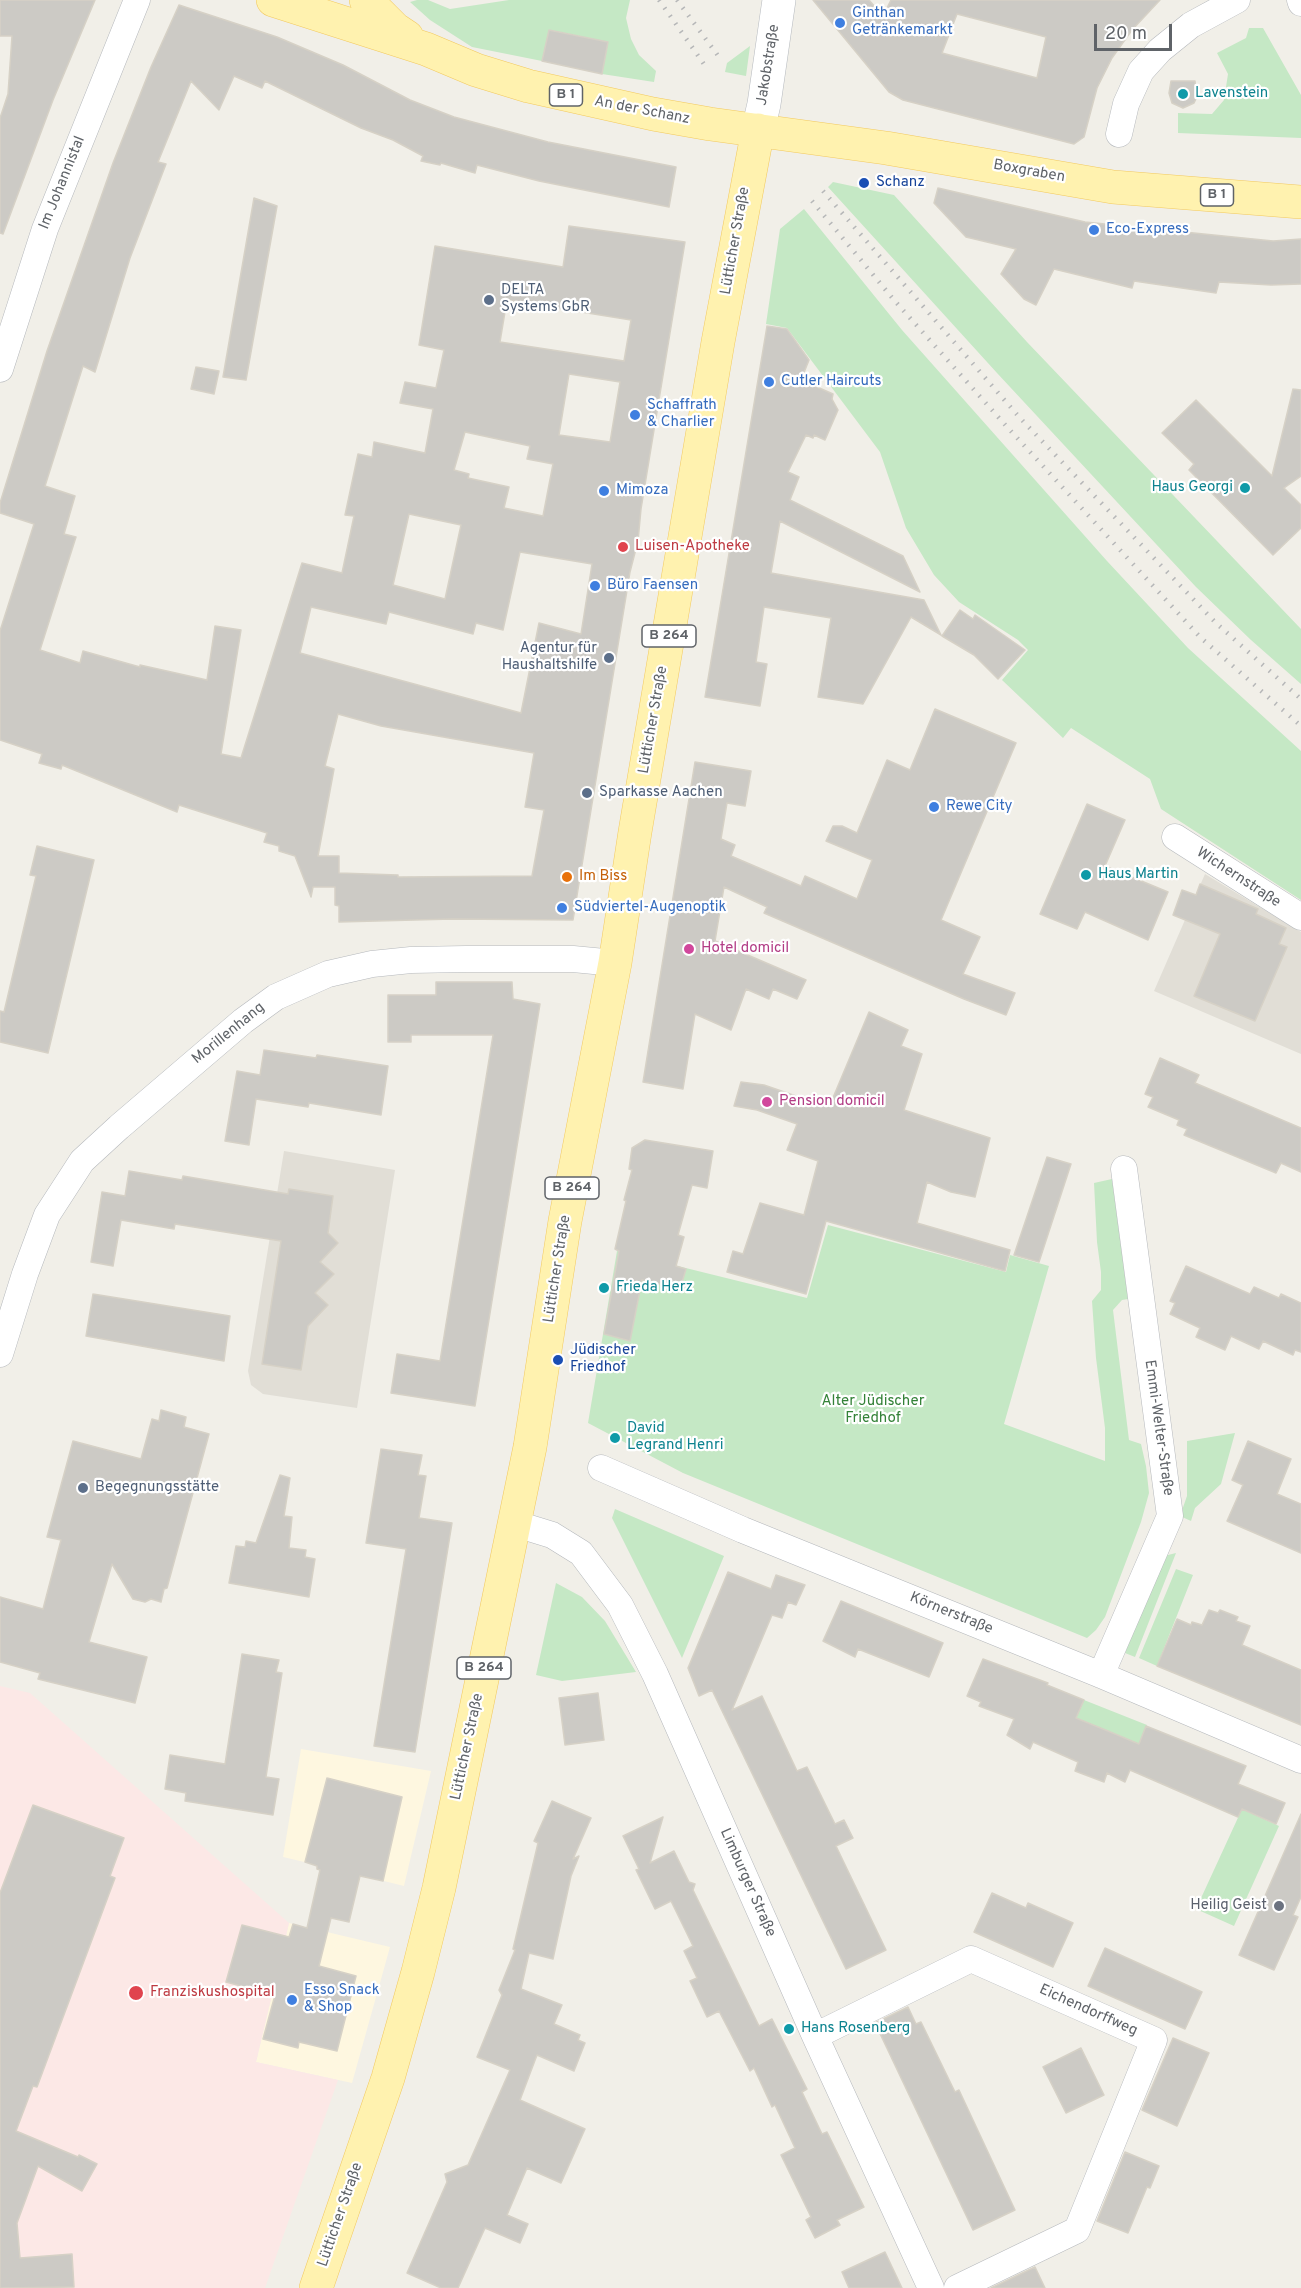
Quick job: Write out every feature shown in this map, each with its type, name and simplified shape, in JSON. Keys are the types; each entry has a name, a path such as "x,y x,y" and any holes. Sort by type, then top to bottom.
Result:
{"main road":[{"name":"An der Schanz","path":"273,0 426,49 476,70 528,86 653,114 758,130"},
{"name":"An der Schanz","path":"366,0 395,29 426,49"},
{"name":"Boxgraben","path":"758,130 886,148 1113,187 1301,202"},
{"name":"Lütticher Straße","path":"316,2288 388,2078 418,1972 439,1888 530,1447 565,1221 615,963 716,353 758,130"}],"street":[{"name":"Im Johannistal","path":"0,369 45,229 137,0"},
{"name":"Jakobstraße","path":"758,130 779,0"},
{"path":"1119,134 1126,104 1141,71 1160,50 1191,25 1237,0"},
{"name":"Wichernstraße","path":"1175,837 1301,917"},
{"name":"Morillenhang","path":"0,1354 25,1274 47,1215 82,1161 119,1126 243,1021 276,997 328,974 372,964 411,960 573,959 615,963"},
{"name":"Emmi-Welter-Straße","path":"1101,1674 1170,1516 1124,1168"},
{"name":"Körnerstraße","path":"601,1468 743,1530 1101,1674 1301,1760"},
{"name":"Limburger Straße","path":"513,1523 552,1535 581,1552 620,1605 655,1674 814,2036 931,2288"},
{"name":"Eichendorffweg","path":"814,2036 971,1959 1154,2040 1077,2230 957,2288"}],"shaded area":[{"path":"1205,874 1301,932 1301,1054 1154,991"},
{"path":"284,1151 395,1170 357,1408 263,1394 251,1385 248,1371"},
{"name":"Franziskushospital","path":"0,1686 30,1693 289,1923 256,2062 338,2080 265,2288 0,2288"},
{"path":"301,1749 431,1771 404,1886 360,1875 317,1869 317,1865 283,1857"},
{"path":"289,1923 390,1947 352,2083 256,2062"}],"green space":[{"path":"428,0 450,9 509,0 630,0 626,18 631,39 639,55 656,71 654,82 602,74 608,42 550,30 542,61 472,47 430,20 410,2"},
{"path":"1249,28 1263,28 1301,95 1301,138 1178,133 1178,113 1212,114 1224,100 1228,74 1217,53 1246,38"},
{"path":"750,46 746,76 725,72 727,63"},
{"path":"833,182 894,195 1027,342 1301,629 1301,684 1196,587 828,187"},
{"path":"804,209 902,330 1107,561 1188,648 1301,751 1301,900 1161,809 1150,779 1071,728 1063,738 1002,680 1028,650 1018,640 959,602 934,575 906,528 880,452 787,328 766,324 780,229"},
{"name":"Alter Jüdischer Friedhof","path":"1112,1179 1128,1299 1122,1300 1113,1310 1129,1440 1141,1444 1149,1493 1141,1522 1105,1617 1087,1638 683,1473 588,1423 617,1251 807,1298 828,1225 1006,1272 1010,1255 1049,1266 1004,1424 1105,1461 1105,1428 1096,1358 1092,1301 1101,1290 1094,1183"},
{"path":"1235,1433 1221,1484 1195,1508 1191,1521 1180,1516 1187,1496 1187,1441"},
{"path":"615,1509 724,1556 682,1658 612,1518"},
{"path":"1176,1553 1135,1657 1125,1653 1164,1556"},
{"path":"1176,1569 1193,1575 1157,1666 1139,1658"},
{"path":"556,1583 582,1597 605,1621 636,1672 562,1681 536,1675"},
{"path":"1084,1700 1147,1725 1139,1744 1076,1718"},
{"path":"1242,1809 1279,1826 1234,1926 1196,1909"}],"building":[{"path":"0,0 95,0 53,100 3,234 0,233 0,118 8,94 12,36 0,36"},
{"path":"813,0 869,0 883,16 891,0 1160,0 1132,30 1112,58 1097,88 1084,137 1074,144 903,100 889,92","holes":["957,14 1046,37 1037,78 942,53"]},
{"path":"179,5 277,37 343,65 410,100 454,117 548,142 676,167 669,207 539,181 477,165 475,173 441,163 440,165 421,161 423,156 393,140 361,128 265,81 262,88 234,76 219,110 191,81 158,162 166,164 130,258 95,372 83,366 45,486 75,496 64,534 76,537 40,650 80,663 83,651 140,667 140,665 207,680 215,626 241,630 221,754 241,758 302,563 342,573 354,516 345,515 358,454 372,457 374,442 425,453 433,409 400,403 405,382 436,388 444,350 419,345 435,246 563,267 569,226 685,242 641,509 638,541 630,572 573,920 453,919 339,922 339,906 335,905 335,887 313,887 311,897 295,856 279,851 279,846 264,842 267,833 179,805 177,812 62,765 61,769 39,763 42,754 0,740 0,631 34,524 0,513 0,503 47,351 113,163 151,67","holes":["507,300 631,320 624,361 500,342","569,374 620,382 610,442 559,435","465,432 530,446 527,459 553,464 543,516 504,508 509,487 468,478 469,474 454,470","409,514 461,525 445,599 393,585","520,552 592,564 581,634 539,623 521,713 300,653 311,607 386,624 389,612 473,634 476,623 503,630","338,714 381,726 534,753 525,807 544,810 532,876 398,877 398,875 339,873 339,856 318,856 334,769 325,766"]},
{"path":"549,30 608,42 602,74 542,61"},
{"name":"Lavenstein","path":"1171,81 1195,81 1197,97 1194,103 1183,108 1172,103 1169,93"},
{"path":"938,188 1085,222 1273,241 1301,239 1301,284 1219,282 1216,293 1134,281 1132,288 1054,269 1036,305 1024,299 1001,274 1016,249 966,237 934,203"},
{"path":"254,198 277,206 246,380 223,377"},
{"path":"767,326 787,329 809,360 801,380 833,394 832,399 838,410 825,440 814,435 813,438 806,435 788,472 799,477 790,500 903,556 920,592 780,521 771,573 924,600 941,635 911,617 863,704 818,697 831,618 764,607 756,662 767,664 760,706 705,697"},
{"path":"196,367 219,371 214,394 191,389"},
{"name":"Haus Georgi","path":"1293,389 1301,390 1301,476 1284,488 1301,505 1301,528 1273,555 1189,470 1194,464 1162,433 1196,400 1272,476"},
{"path":"960,610 973,619 975,615 1025,650 998,679 974,655 942,636"},
{"path":"935,709 1016,743 941,920 980,937 963,974 1015,993 1006,1015 764,913 767,907 724,887 715,941 806,980 797,999 773,989 769,999 746,989 731,1030 695,1014 683,1089 643,1082 695,762 751,771 745,806 727,803 721,839 735,845 731,856 801,886 805,876 857,899 872,860 826,841 833,826 842,826 857,833 887,760 910,770"},
{"name":"Haus Martin","path":"1087,804 1125,820 1105,866 1168,892 1148,940 1085,912 1077,929 1040,914"},
{"path":"37,846 94,860 48,1053 0,1042 0,1011 4,1012 36,876 30,875"},
{"path":"1200,884 1258,909 1256,914 1286,928 1279,944 1287,947 1255,1021 1194,996 1220,934 1173,915 1182,890 1196,895"},
{"path":"436,982 512,982 513,999 540,1004 475,1406 391,1393 397,1354 440,1361 493,1035 411,1035 411,1042 388,1042 388,995 436,995"},
{"path":"869,1012 908,1030 901,1046 922,1054 904,1110 990,1138 975,1197 951,1192 927,1182 917,1223 1010,1250 1005,1271 826,1221 806,1294 727,1272 733,1251 743,1254 760,1203 804,1215 818,1161 787,1150 797,1124 757,1110 734,1106 741,1082 764,1085 819,1104 821,1097 832,1100"},
{"path":"264,1050 316,1058 317,1055 388,1066 381,1115 309,1103 308,1107 256,1099 249,1145 225,1141 237,1071 260,1075"},
{"path":"1160,1058 1199,1075 1195,1083 1301,1128 1301,1172 1281,1163 1276,1173 1184,1135 1187,1129 1177,1125 1179,1120 1148,1107 1153,1097 1145,1094"},
{"path":"645,1140 713,1151 707,1188 692,1185 678,1235 684,1237 676,1266 686,1269 680,1289 642,1280 630,1341 604,1334 619,1251 615,1249 632,1170 629,1169 632,1148"},
{"path":"1047,1157 1071,1164 1039,1262 1014,1255"},
{"path":"129,1171 182,1180 183,1176 288,1194 289,1189 333,1196 328,1233 338,1243 320,1262 334,1274 315,1293 328,1305 308,1326 301,1370 262,1364 281,1241 175,1224 174,1229 121,1220 113,1266 91,1262 102,1192 125,1196"},
{"path":"1186,1266 1250,1294 1254,1287 1279,1298 1281,1294 1301,1303 1301,1352 1295,1350 1293,1355 1263,1341 1259,1349 1231,1336 1225,1350 1196,1337 1200,1328 1170,1314 1175,1303 1170,1301"},
{"path":"93,1294 230,1316 224,1361 86,1336"},
{"path":"161,1410 186,1417 184,1427 209,1434 167,1588 164,1589 161,1602 151,1599 145,1602 133,1599 112,1564 89,1642 147,1657 135,1703 38,1679 40,1673 0,1662 0,1597 43,1609 61,1540 47,1537 73,1441 141,1459 152,1419 159,1421"},
{"path":"1248,1441 1291,1459 1277,1494 1301,1504 1301,1553 1227,1521 1243,1485 1232,1480"},
{"path":"381,1449 422,1455 418,1475 426,1476 419,1518 452,1523 415,1752 374,1746 406,1549 366,1543"},
{"path":"280,1475 290,1478 284,1516 292,1517 289,1548 306,1550 305,1557 315,1559 309,1597 229,1583 236,1546 245,1547 246,1541 256,1543"},
{"path":"728,1572 771,1589 776,1575 805,1585 796,1605 788,1602 782,1618 772,1615 732,1710 762,1696 797,1771 807,1767 835,1824 844,1820 853,1838 836,1846 886,1950 846,1969 712,1690 699,1696 688,1668"},
{"path":"841,1601 943,1643 929,1677 858,1649 855,1657 823,1641"},
{"path":"1209,1610 1218,1613 1220,1610 1238,1617 1236,1621 1250,1626 1242,1645 1301,1670 1301,1725 1157,1666 1177,1619 1191,1625 1192,1622 1202,1625"},
{"path":"242,1654 279,1660 276,1672 282,1673 266,1777 279,1779 273,1815 185,1801 186,1793 165,1789 170,1755 225,1764"},
{"path":"983,1659 1048,1683 1047,1685 1084,1700 1076,1718 1139,1744 1146,1726 1246,1766 1238,1784 1285,1803 1276,1824 1242,1809 1238,1817 1130,1770 1125,1782 1107,1773 1104,1782 1075,1771 1078,1762 1033,1742 1030,1749 1007,1735 1014,1719 979,1706 981,1702 967,1696"},
{"path":"598,1693 604,1740 565,1745 559,1698"},
{"path":"327,1778 402,1797 383,1881 360,1876 349,1922 331,1918 319,1966 356,1976 337,2051 299,2042 298,2048 263,2039 275,1995 226,1982 242,1925 289,1937 293,1924 307,1928 320,1870 317,1866 305,1862"},
{"path":"552,1801 591,1818 573,1859 579,1856 571,1876 553,1959 529,1953 521,1989 562,2005 554,2024 580,2035 578,2040 585,2043 574,2071 537,2055 520,2100 585,2129 561,2183 527,2168 507,2215 528,2224 520,2243 485,2228 458,2288 441,2288 407,2273 447,2182 445,2174 468,2165 510,2070 477,2057 502,1995 499,1990 515,1950 513,1949 538,1843 534,1841"},
{"path":"33,1805 124,1838 110,1876 115,1878 37,2087 33,2086 16,2131 97,2164 82,2191 38,2166 17,2223 20,2258 72,2254 74,2287 0,2288 0,1893"},
{"name":"Heilig Geist","path":"1301,1814 1301,1897 1293,1915 1298,1917 1274,1970 1239,1955"},
{"path":"663,1817 650,1863 674,1851 689,1882 695,1884 693,1890 759,2026 772,2019 807,2089 802,2092 822,2134 827,2132 864,2207 837,2220 840,2225 815,2238 806,2220 811,2217 781,2155 795,2148 775,2105 772,2107 754,2068 750,2071 719,2011 707,2017 690,1981 697,1978 684,1951 693,1946 671,1901 655,1909 623,1836"},
{"path":"992,1893 1026,1908 1028,1903 1073,1923 1053,1967 974,1932"},
{"path":"1105,1948 1202,1992 1185,2029 1088,1986"},
{"path":"908,2007 916,2024 921,2022 955,2092 959,2090 1015,2210 973,2230 875,2023"},
{"path":"1173,2038 1209,2053 1177,2126 1142,2110"},
{"path":"1081,2048 1104,2095 1066,2113 1043,2067"},
{"path":"1125,2152 1159,2166 1150,2188 1147,2187 1128,2233 1097,2221"},
{"path":"885,2252 902,2288 849,2288 842,2272"},
{"path":"1035,2267 1045,2288 991,2288"}],"railway":[{"path":"659,0 706,67"},
{"path":"677,0 719,57"},
{"path":"823,191 1020,418 1216,623 1301,699"},
{"path":"812,201 894,300 1200,637 1301,726"}],"place":[{"name":"Ginthan Getränkemarkt","path":"840,23"},
{"name":"Lavenstein","path":"1183,94"},
{"name":"Schanz","path":"864,183"},
{"name":"Eco-Express","path":"1094,230"},
{"name":"DELTA Systems GbR","path":"489,300"},
{"name":"Cutler Haircuts","path":"769,382"},
{"name":"Schaffrath & Charlier","path":"635,415"},
{"name":"Haus Georgi","path":"1245,488"},
{"name":"Mimoza","path":"604,491"},
{"name":"Luisen-Apotheke","path":"623,547"},
{"name":"Büro Faensen","path":"595,586"},
{"name":"Agentur für Haushaltshilfe","path":"609,658"},
{"name":"Sparkasse Aachen","path":"587,793"},
{"name":"Rewe City","path":"934,807"},
{"name":"Haus Martin","path":"1086,875"},
{"name":"Im Biss","path":"567,877"},
{"name":"Südviertel-Augenoptik","path":"562,908"},
{"name":"Hotel domicil","path":"689,949"},
{"name":"Pension domicil","path":"767,1102"},
{"name":"Frieda Herz","path":"604,1288"},
{"name":"Jüdischer Friedhof","path":"558,1360"},
{"name":"David Legrand Henri","path":"615,1438"},
{"name":"Begegnungsstätte","path":"83,1488"},
{"name":"Heilig Geist","path":"1279,1906"},
{"name":"Franziskushospital","path":"136,1993"},
{"name":"Esso Snack & Shop","path":"292,2000"},
{"name":"Hans Rosenberg","path":"789,2029"}]}
